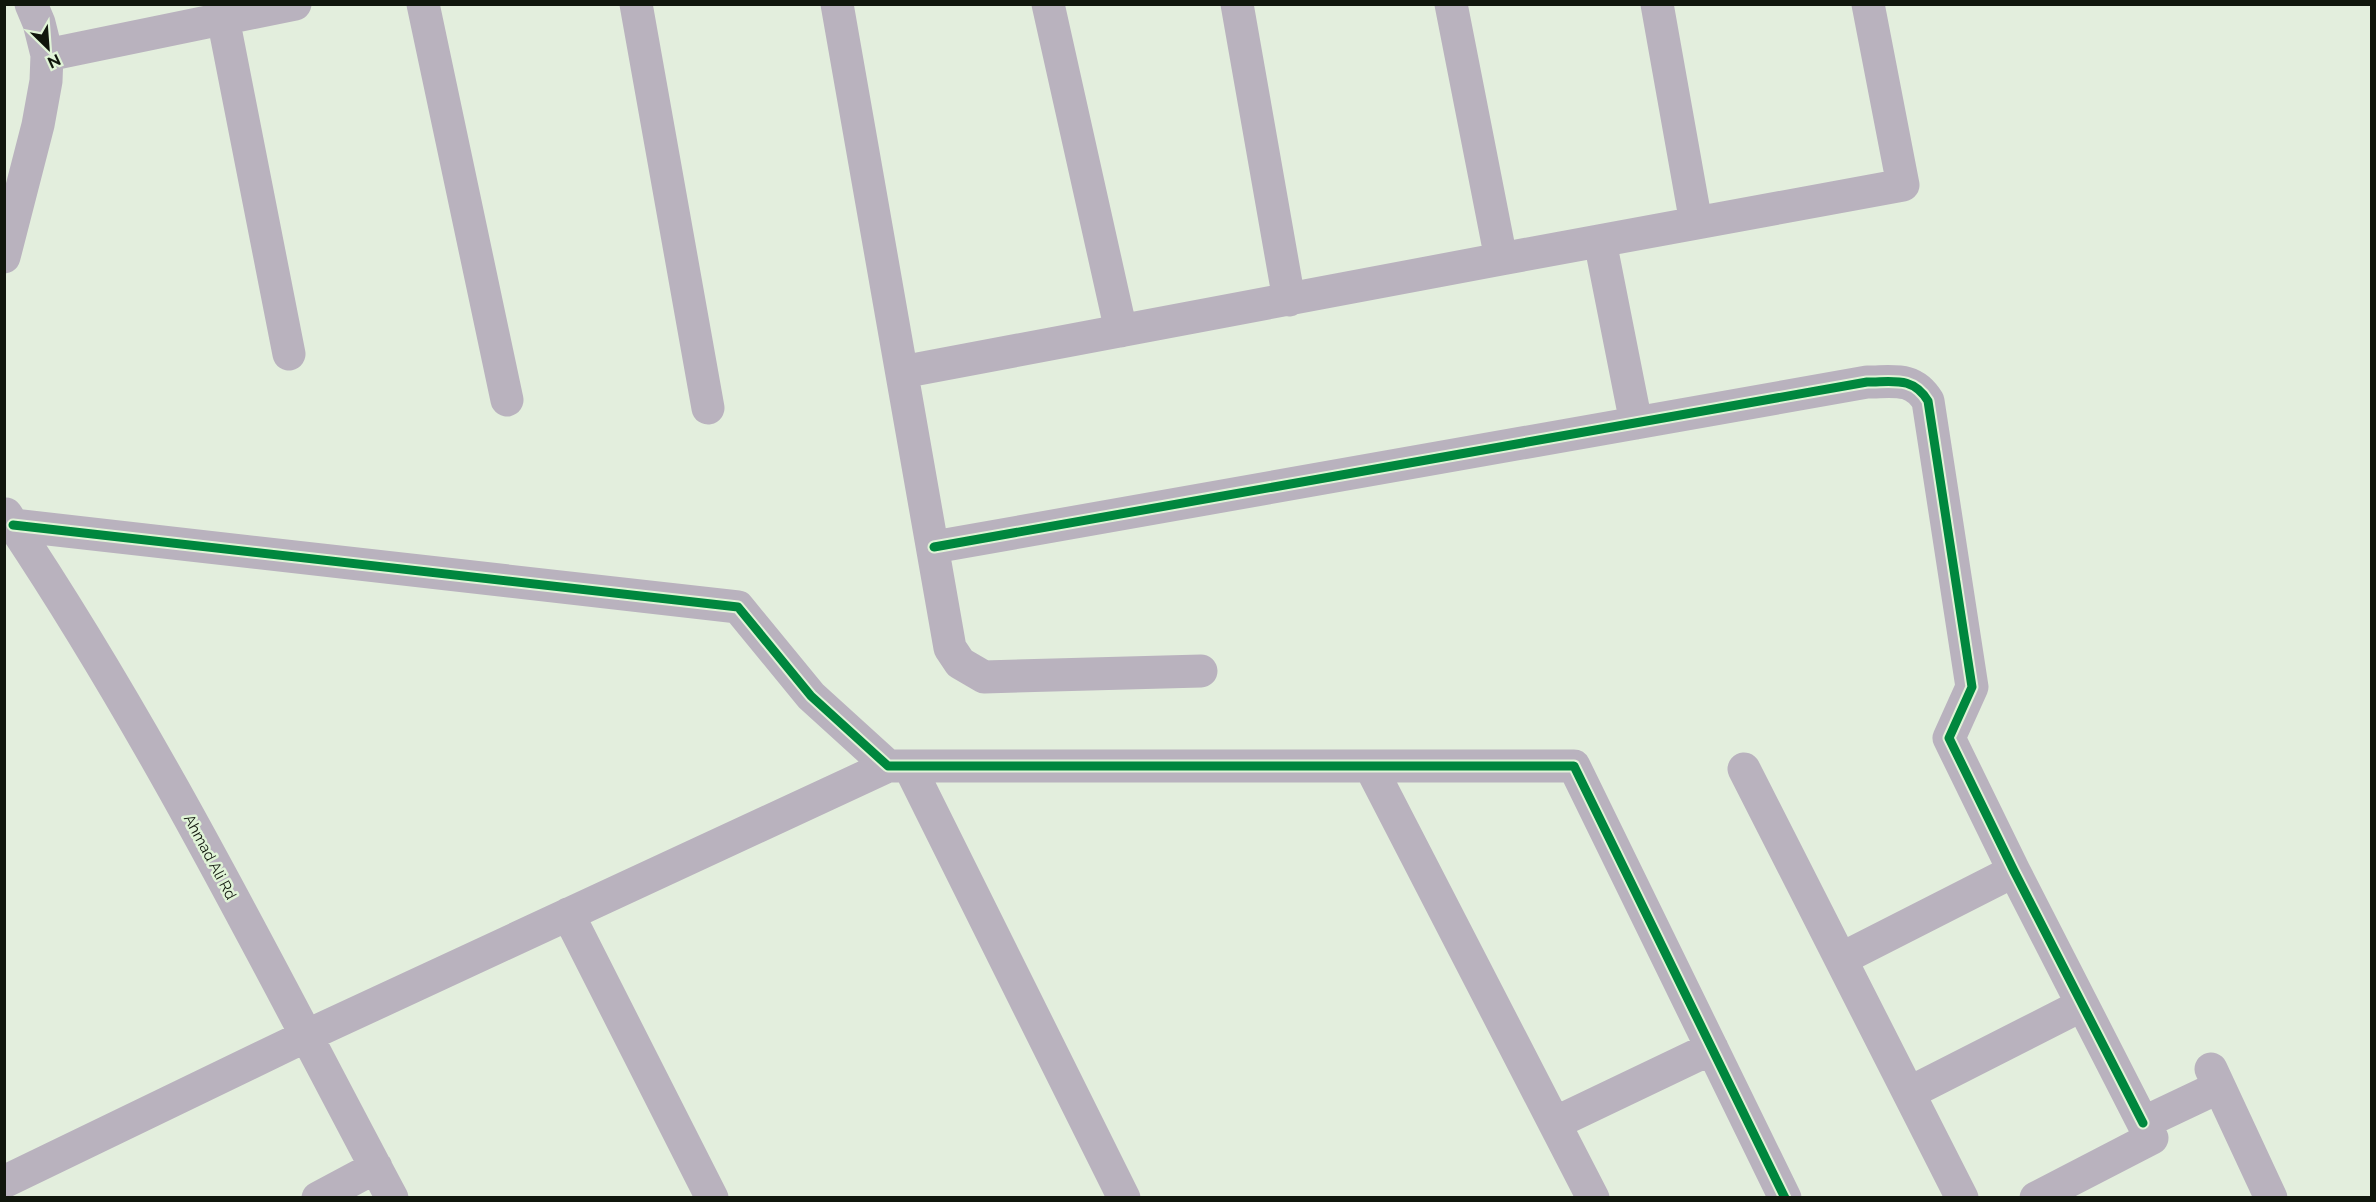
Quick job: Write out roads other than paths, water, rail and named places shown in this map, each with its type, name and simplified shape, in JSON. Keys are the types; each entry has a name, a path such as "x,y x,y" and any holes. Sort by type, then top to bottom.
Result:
{"street":[{"path":"4,257 38,125 46,81 47,55 39,23 31,4"},
{"path":"47,55 295,4"},
{"path":"423,4 507,400"},
{"path":"636,4 708,408"},
{"path":"837,4 950,648 960,663 984,677 1201,671"},
{"path":"1048,4 1121,331"},
{"path":"1237,4 1289,300"},
{"path":"1451,4 1501,259"},
{"path":"1657,4 1696,223"},
{"path":"902,372 1903,185 1868,4"},
{"path":"223,18 289,354"},
{"path":"1600,241 1636,423"},
{"path":"934,548 1867,382 1904,381 1921,389 1928,401 1972,687 1949,738 2082,1005 2152,1138 2036,1197"},
{"path":"9,519 738,607 811,696 898,766 1124,1197"},
{"name":"Ahmad Ali Rd","path":"9,519 51,581 155,754 392,1197"},
{"path":"4,1182 306,1036 567,914 898,766 1574,766 1785,1197"},
{"path":"1370,766 1593,1197"},
{"path":"1744,769 1962,1197"},
{"path":"1841,959 2014,871"},
{"path":"567,914 712,1197"},
{"path":"1909,1093 2082,1005"},
{"path":"1555,1123 1712,1048"},
{"path":"2143,1123 2215,1078 2271,1197"},
{"path":"318,1197 376,1167"},
{"path":"4,1192 8,1197"}]}
